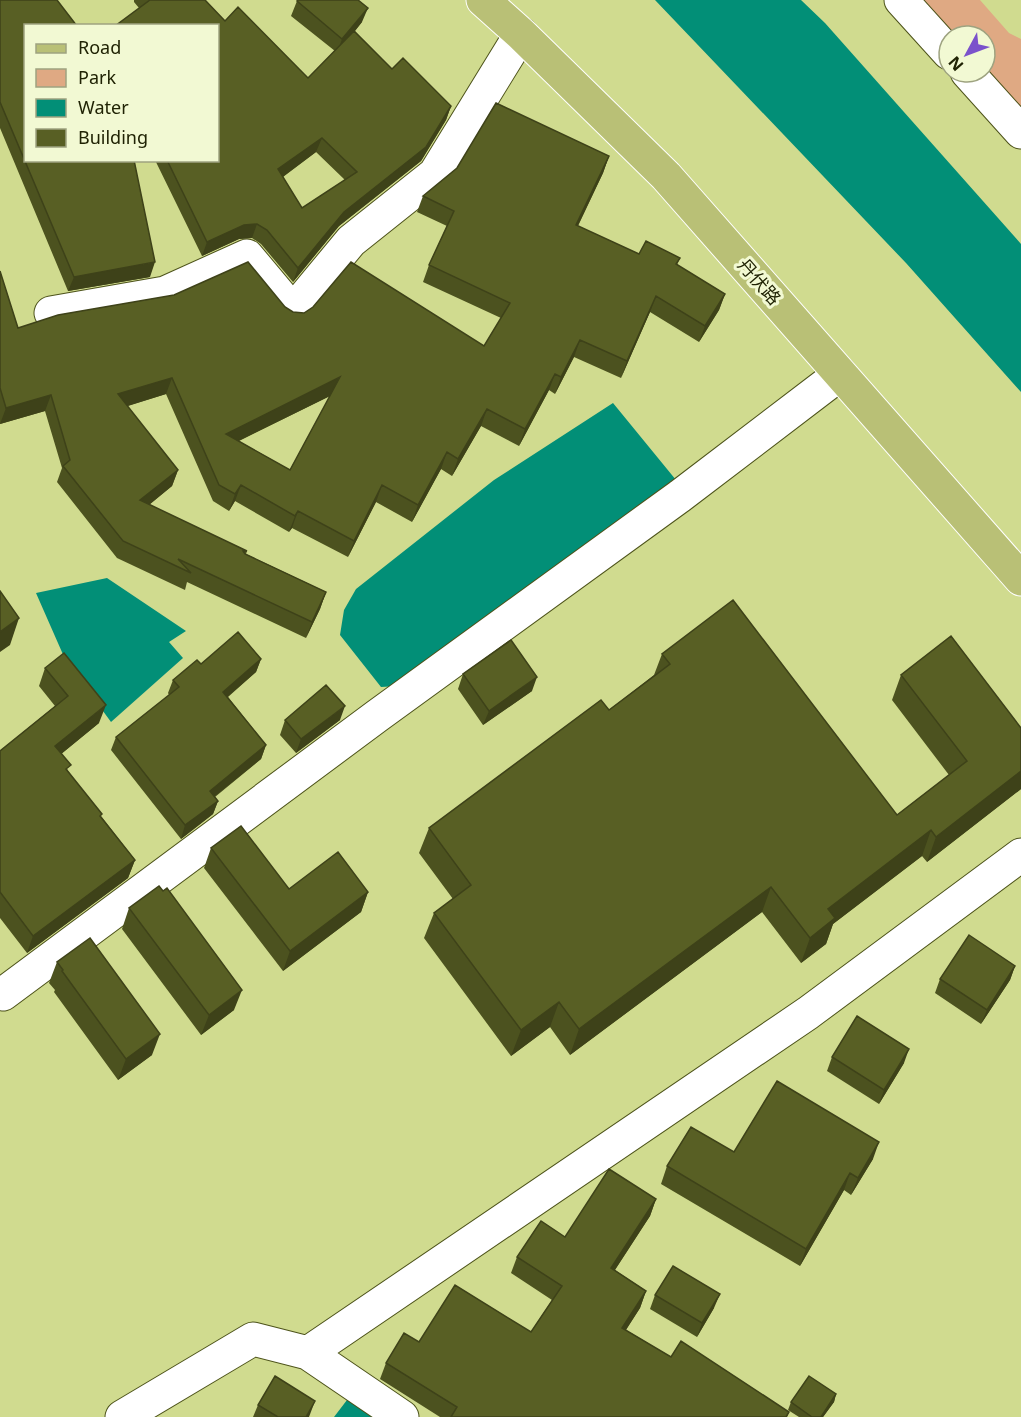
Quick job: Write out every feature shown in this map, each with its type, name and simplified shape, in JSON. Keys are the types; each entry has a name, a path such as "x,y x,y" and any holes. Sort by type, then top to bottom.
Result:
{"main road":[{"name":"丹伏路","path":"483,0 521,34 666,176 1021,579"}],"street":[{"path":"901,0 937,39"},
{"path":"51,313 165,293 247,256 293,310 351,241 435,174 521,34"},
{"path":"978,84 1021,132"},
{"path":"3,994 377,716 680,496 840,374"},
{"path":"308,1353 808,1013 1021,855"},
{"path":"122,1417 253,1339 308,1353 402,1417"}],"green space":[{"path":"911,0 980,0 1009,33 1021,39 1021,126 993,84 997,84 997,24 937,25"}],"water":[{"path":"655,0 801,0 825,23 1021,244 1021,392 906,263"},
{"path":"613,403 676,480 398,686 381,687 340,635 344,610 356,589 494,480"},
{"path":"107,578 186,631 169,642 183,658 111,722 65,659 36,593"},
{"path":"347,1400 376,1417 334,1417"}],"building":[{"path":"0,0 57,0 75,24 24,24 24,159 0,102"},
{"path":"150,0 205,0 225,21 238,7 308,78 354,31 392,69 403,58 451,106 426,147 344,212 298,268 267,230 257,224 244,225 207,242 168,162 219,162 219,24 118,24","holes":["322,138 357,172 302,208 278,169"]},
{"path":"298,0 358,0 368,8 342,39"},
{"path":"496,103 609,156 576,225 639,254 646,241 680,258 676,264 725,294 705,326 656,296 627,361 580,340 561,377 555,374 525,429 487,409 458,459 447,452 418,505 382,485 354,541 298,511 295,516 241,485 235,494 219,485 172,378 118,394 178,470 140,500 247,551 243,551 245,554 326,592 312,622 178,559 191,573 123,541 63,466 70,460 51,395 6,408 0,388 0,271 18,328 58,315 174,295 248,262 285,307 293,312 304,313 313,307 351,262 484,346 510,303 429,265 454,211 423,196 457,168","holes":["340,377 290,470 226,434"]},
{"path":"25,162 134,162 155,262 74,277"},
{"path":"0,591 19,618 0,632"},
{"path":"733,600 897,815 967,761 901,675 951,636 1021,728 1021,771 936,837 931,830 828,909 835,918 810,938 771,887 579,1029 559,1002 521,1030 434,913 471,885 429,828 601,700 609,710 670,664 662,654"},
{"path":"238,632 261,659 223,692 266,745 210,791 218,801 185,825 116,737 179,687 173,680 197,660 201,664"},
{"path":"511,640 537,677 489,711 463,674"},
{"path":"64,653 106,705 55,746 71,765 66,769 135,860 33,936 0,892 0,751 68,696 45,668"},
{"path":"326,685 345,706 301,739 285,720"},
{"path":"241,826 289,889 338,852 368,892 290,951 211,848"},
{"path":"159,886 163,891 167,888 242,990 209,1015 129,908"},
{"path":"969,935 1015,966 987,1010 940,979"},
{"path":"90,938 160,1034 126,1059 57,962"},
{"path":"857,1016 909,1049 884,1090 832,1057"},
{"path":"777,1081 879,1142 858,1178 850,1173 806,1249 667,1166 691,1127 734,1152"},
{"path":"609,1169 656,1199 611,1268 646,1291 622,1328 671,1357 681,1341 789,1412 786,1417 451,1417 457,1407 386,1363 404,1333 419,1342 455,1285 531,1332 562,1286 517,1257 541,1221 565,1237"},
{"path":"673,1266 720,1294 702,1323 655,1295"},
{"path":"275,1376 315,1401 306,1417 278,1417 258,1405"},
{"path":"809,1376 836,1394 821,1417 812,1417 791,1402"}]}
